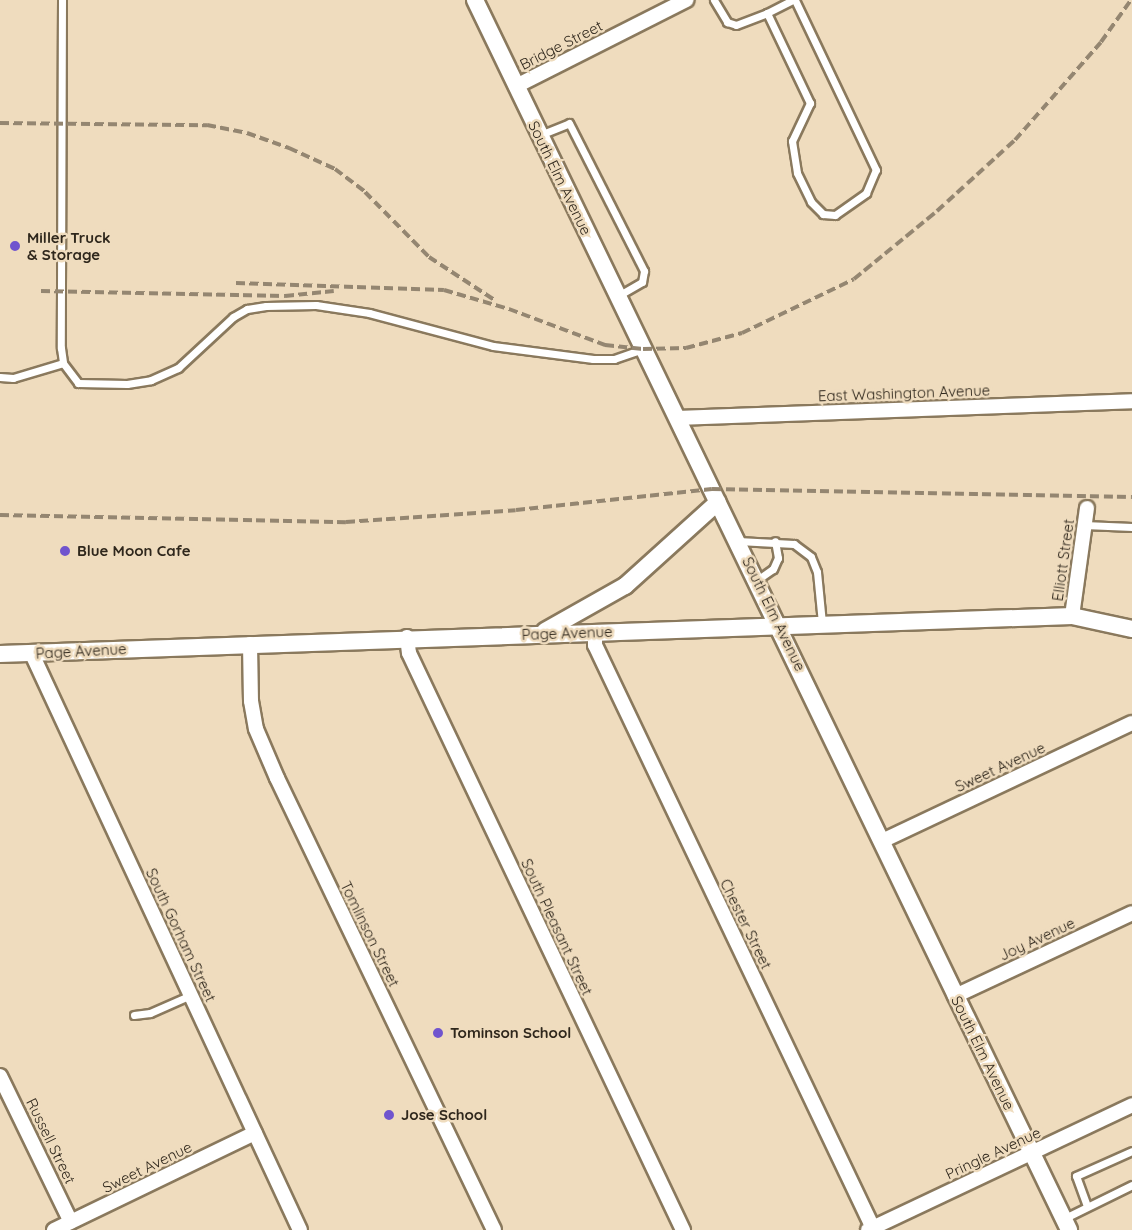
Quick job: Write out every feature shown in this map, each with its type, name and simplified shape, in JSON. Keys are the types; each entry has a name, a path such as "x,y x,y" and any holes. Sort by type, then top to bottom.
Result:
{"street":[{"name":"South Elm Avenue","path":"475,0 643,349 780,626 1066,1224"},
{"name":"Bridge Street","path":"516,86 668,4 686,0"},
{"name":"East Washington Avenue","path":"677,418 1132,401"},
{"path":"539,634 583,613 625,586 718,502"},
{"name":"Elliott Street","path":"1072,615 1087,508"},
{"name":"Page Avenue","path":"0,654 407,637 595,633 1072,615 1132,629"},
{"name":"Chester Street","path":"595,633 595,645 871,1229"},
{"name":"South Pleasant Street","path":"407,637 409,653 683,1230"},
{"name":"Tomlinson Street","path":"250,644 251,701 256,729 277,778 494,1230"},
{"name":"South Gorham Street","path":"32,654 300,1230"},
{"name":"Sweet Avenue","path":"882,842 1132,723"},
{"name":"Joy Avenue","path":"956,996 1132,913"},
{"name":"Russell Street","path":"0,1076 71,1222"},
{"name":"Pringle Avenue","path":"871,1229 1132,1105"},
{"name":"Sweet Avenue","path":"54,1230 255,1133"}],"lane":[{"path":"62,0 63,363 78,383 127,384 151,380 178,368 247,309 316,305 537,352 593,359 614,358 643,349"},
{"path":"714,0 727,22 736,25 794,0 876,170 866,193 835,215 824,214 811,202 797,173 792,141 810,103 767,13"},
{"path":"540,135 569,123 644,271 642,282 618,296"},
{"path":"0,377 13,378 63,363"},
{"path":"1084,525 1132,526"},
{"path":"738,541 775,541 804,550 815,564 822,623"},
{"path":"757,580 773,569 778,558 775,541"},
{"path":"134,1015 150,1013 191,994"},
{"path":"1087,1206 1076,1176 1132,1151"},
{"path":"1066,1224 1087,1206 1132,1185"}],"railway":[{"path":"236,283 444,290 509,309 605,345 643,349 686,348 742,333 854,279 937,211 1015,140 1101,42 1131,0"},
{"path":"0,123 207,125 247,133 289,148 335,169 365,192 429,257 493,299"},
{"path":"41,291 285,296 334,291"},
{"path":"0,515 346,522 516,510 712,489 1132,497"}],"place":[{"name":"Miller Truck & Storage","path":"15,246"},
{"name":"Blue Moon Cafe","path":"65,551"},
{"name":"Tominson School","path":"438,1033"},
{"name":"Jose School","path":"389,1115"}]}
